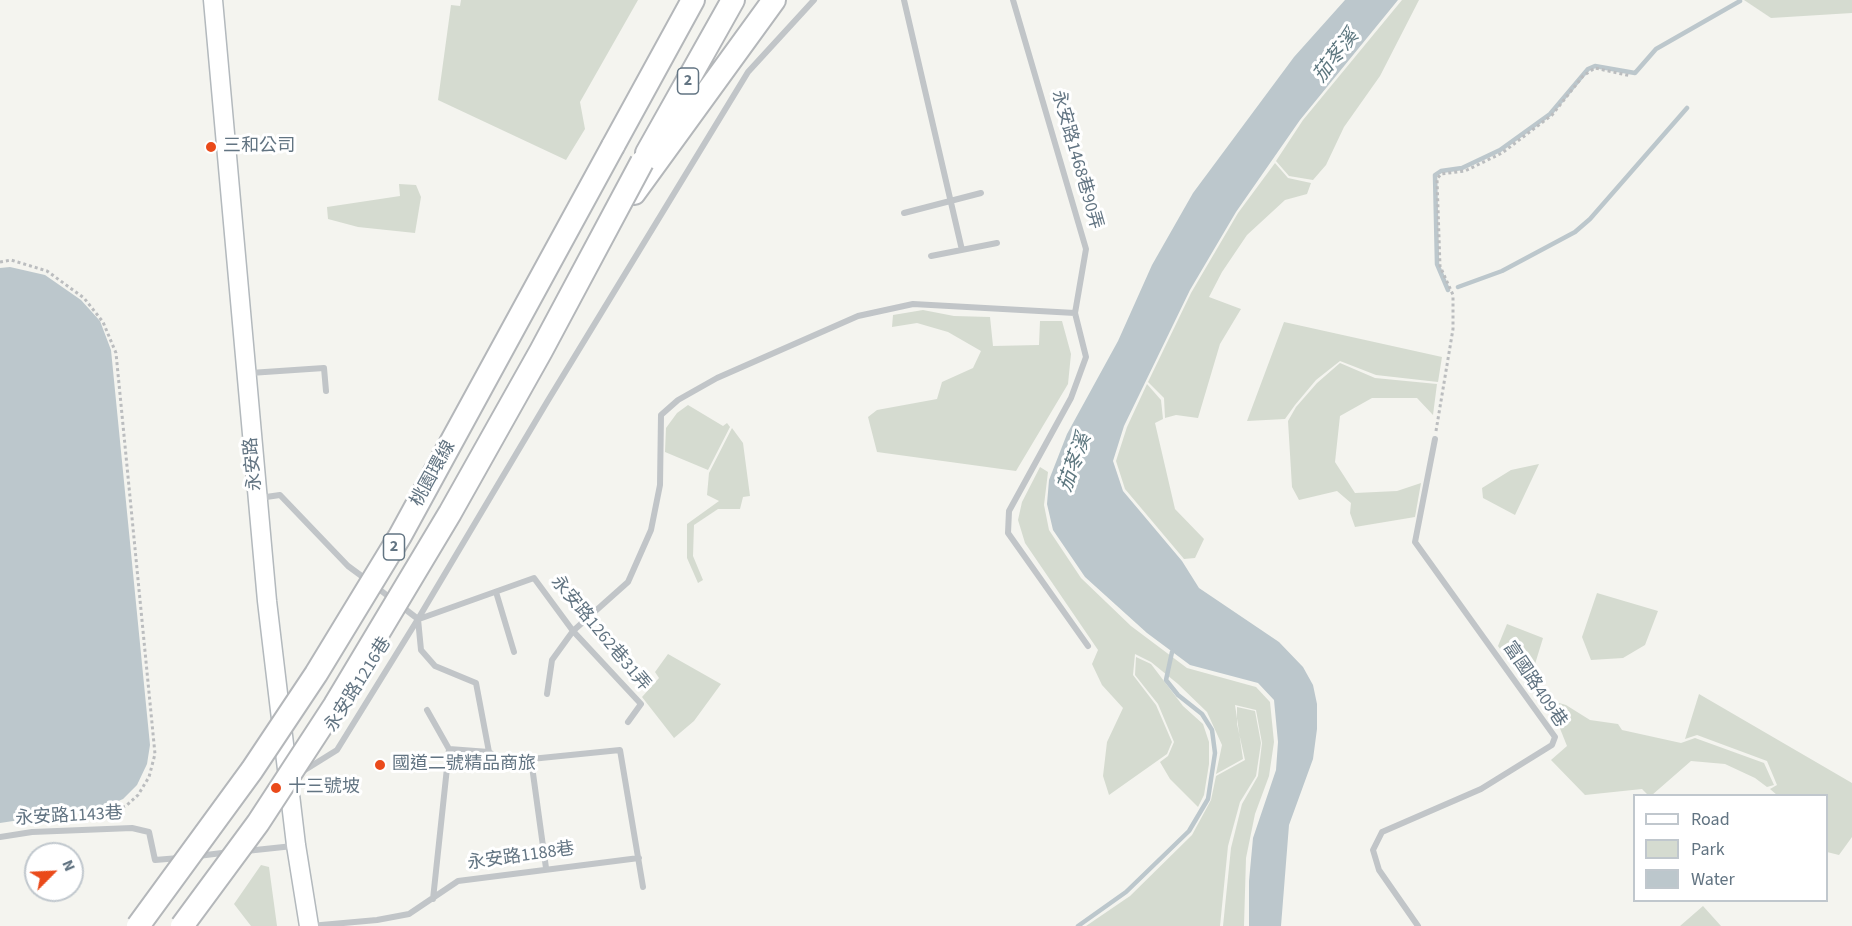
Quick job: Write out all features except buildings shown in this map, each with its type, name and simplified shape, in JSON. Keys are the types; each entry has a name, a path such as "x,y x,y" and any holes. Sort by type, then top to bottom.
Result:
{"highway":[{"name":"桃園環線","path":"138,926 252,770 316,674 400,536 693,0"},
{"name":"桃園環線","path":"182,926 258,823 335,705 450,513 603,235 647,165 733,0"},
{"path":"647,165 774,0"}],"main road":[{"name":"永安路","path":"213,0 267,601 296,845 309,926"}],"lane":[{"name":"永安路1216巷","path":"290,780 336,750 418,619 748,72 814,0"},
{"path":"904,0 963,249"},
{"name":"永安路1468巷90弄","path":"1013,0 1086,249 1075,313 1086,357 1071,398 1009,511 1008,533 1088,646"},
{"path":"904,213 981,193"},
{"path":"931,256 997,243"},
{"path":"547,694 552,660 573,630 628,582 633,571 651,530 660,485 661,415 678,400 717,378 858,316 902,306 913,304 1075,313"},
{"path":"246,374 324,368 326,390"},
{"name":"富國路409巷","path":"1418,926 1379,870 1373,850 1382,832 1481,789 1552,745 1555,737 1415,542 1435,438"},
{"path":"257,498 280,495 348,566 418,619 422,650 435,666 476,683 489,752"},
{"name":"永安路1262巷31弄","path":"418,619 534,578 573,630 641,704 628,722"},
{"path":"496,592 514,652"},
{"path":"427,710 449,749 433,899"},
{"path":"449,749 489,752 506,764 531,759 620,750 643,887"},
{"path":"531,759 546,868"},
{"name":"永安路1143巷","path":"0,837 32,832 132,828 149,832 155,860 296,845"},
{"name":"永安路1188巷","path":"309,926 377,920 409,914 458,881 546,868 639,858"}],"path":[{"path":"1435,438 1453,329 1453,295 1440,266 1437,179 1441,174 1465,171 1502,153 1552,115 1583,75 1595,68 1631,76"},
{"path":"0,262 11,260 47,271 84,298 103,322 116,353 155,754 148,777 138,795 126,806 107,813 64,820"}],"green space":[{"path":"461,0 638,0 580,102 585,129 566,160 438,100 451,5 460,6"},
{"path":"1402,0 1419,0 1380,76 1344,127 1326,165 1313,180 1289,176 1276,161 1303,120"},
{"path":"1744,0 1852,0 1852,13 1771,18"},
{"path":"1275,163 1288,178 1311,183 1307,194 1285,200 1247,235 1222,272 1209,297 1241,309 1220,344 1198,418 1176,415 1165,418 1164,398 1148,382 1191,293 1238,213"},
{"path":"399,184 416,185 421,197 415,233 358,227 328,219 327,207 400,196"},
{"path":"923,310 954,316 990,317 993,346 1039,345 1040,321 1062,321 1071,354 1068,384 1016,471 877,452 868,417 877,410 937,399 942,382 973,368 981,351 948,332 917,323 892,327 893,315"},
{"path":"1284,322 1442,357 1438,382 1376,375 1340,361 1316,380 1285,419 1247,421"},
{"path":"1340,363 1375,378 1437,384 1433,415 1417,398 1372,398 1340,416 1335,462 1355,493 1397,491 1421,483 1415,517 1355,527 1350,513 1351,503 1337,491 1299,500 1292,487 1288,421 1296,407 1317,383"},
{"path":"1147,384 1161,400 1163,419 1155,423 1175,509 1204,539 1195,558 1184,559 1125,489 1116,461 1127,427"},
{"path":"688,405 723,426 727,423 730,427 708,470 665,452 666,428 677,413"},
{"path":"732,428 743,443 750,496 743,497 740,509 718,509 694,525 693,556 703,580 698,583 687,558 687,524 719,501 707,495 709,473"},
{"path":"1539,464 1515,515 1483,498 1482,488 1511,470"},
{"path":"1040,467 1048,472 1044,505 1049,530 1081,578 1131,626 1187,668 1256,687 1270,702 1274,742 1269,776 1255,814 1246,858 1244,926 1223,926 1231,848 1242,804 1258,776 1262,743 1256,710 1235,705 1243,759 1216,774 1222,745 1207,712 1151,662 1135,654 1133,675 1156,705 1172,742 1167,754 1109,795 1103,776 1107,742 1123,708 1102,685 1092,664 1098,650 1025,543 1018,520 1022,502"},
{"path":"1597,593 1658,611 1645,645 1623,658 1591,660 1582,637"},
{"path":"1507,624 1543,638 1528,687 1498,646"},
{"path":"668,654 721,684 694,721 674,738 642,697 659,678 655,672"},
{"path":"1136,657 1151,664 1183,706 1203,724 1209,742 1209,764 1204,795 1198,807 1170,779 1160,762 1168,756 1174,742 1158,704 1135,675"},
{"path":"1699,694 1852,783 1852,837 1839,855 1828,852 1828,794 1776,794 1770,789 1777,785 1767,761 1697,735 1685,739"},
{"path":"1542,698 1566,705 1590,720 1618,724 1622,730 1681,743 1695,738 1764,763 1774,785 1767,787 1755,778 1725,764 1691,761 1653,794 1647,794 1642,789 1585,795 1551,760 1567,746 1557,721"},
{"path":"1237,707 1255,711 1261,743 1256,776 1240,802 1228,846 1220,926 1086,926 1130,896 1192,835 1211,800 1216,776 1245,760 1237,724"},
{"path":"261,865 269,867 277,926 251,926 234,904"},
{"path":"1703,906 1721,926 1680,926"}],"water":[{"name":"茄苳溪","path":"1345,0 1398,0 1300,120 1236,212 1190,290 1124,426 1113,461 1123,491 1182,561 1199,588 1279,642 1303,667 1313,685 1317,704 1317,729 1313,759 1289,825 1281,926 1249,926 1249,881 1253,838 1276,770 1278,742 1274,700 1258,683 1190,665 1147,633 1085,577 1053,530 1047,504 1049,480 1067,434 1118,341 1152,265 1193,193 1294,57"},
{"path":"10,267 45,275 81,300 100,321 111,350 150,745 147,764 137,785 123,799 105,807 0,823 0,268"}],"waterway":[{"path":"1448,290 1437,264 1435,175 1441,171 1462,168 1500,150 1550,114 1588,69 1595,66 1635,73 1656,49 1740,1"},
{"path":"1458,287 1502,271 1575,232 1590,219 1687,108"},
{"path":"1078,926 1126,892 1189,831 1208,799 1215,753 1212,730 1202,714 1178,695 1166,680 1172,652"}],"place":[{"name":"三和公司","path":"211,147"},
{"name":"國道二號精品商旅","path":"380,765"},
{"name":"十三號坡","path":"276,788"}]}
